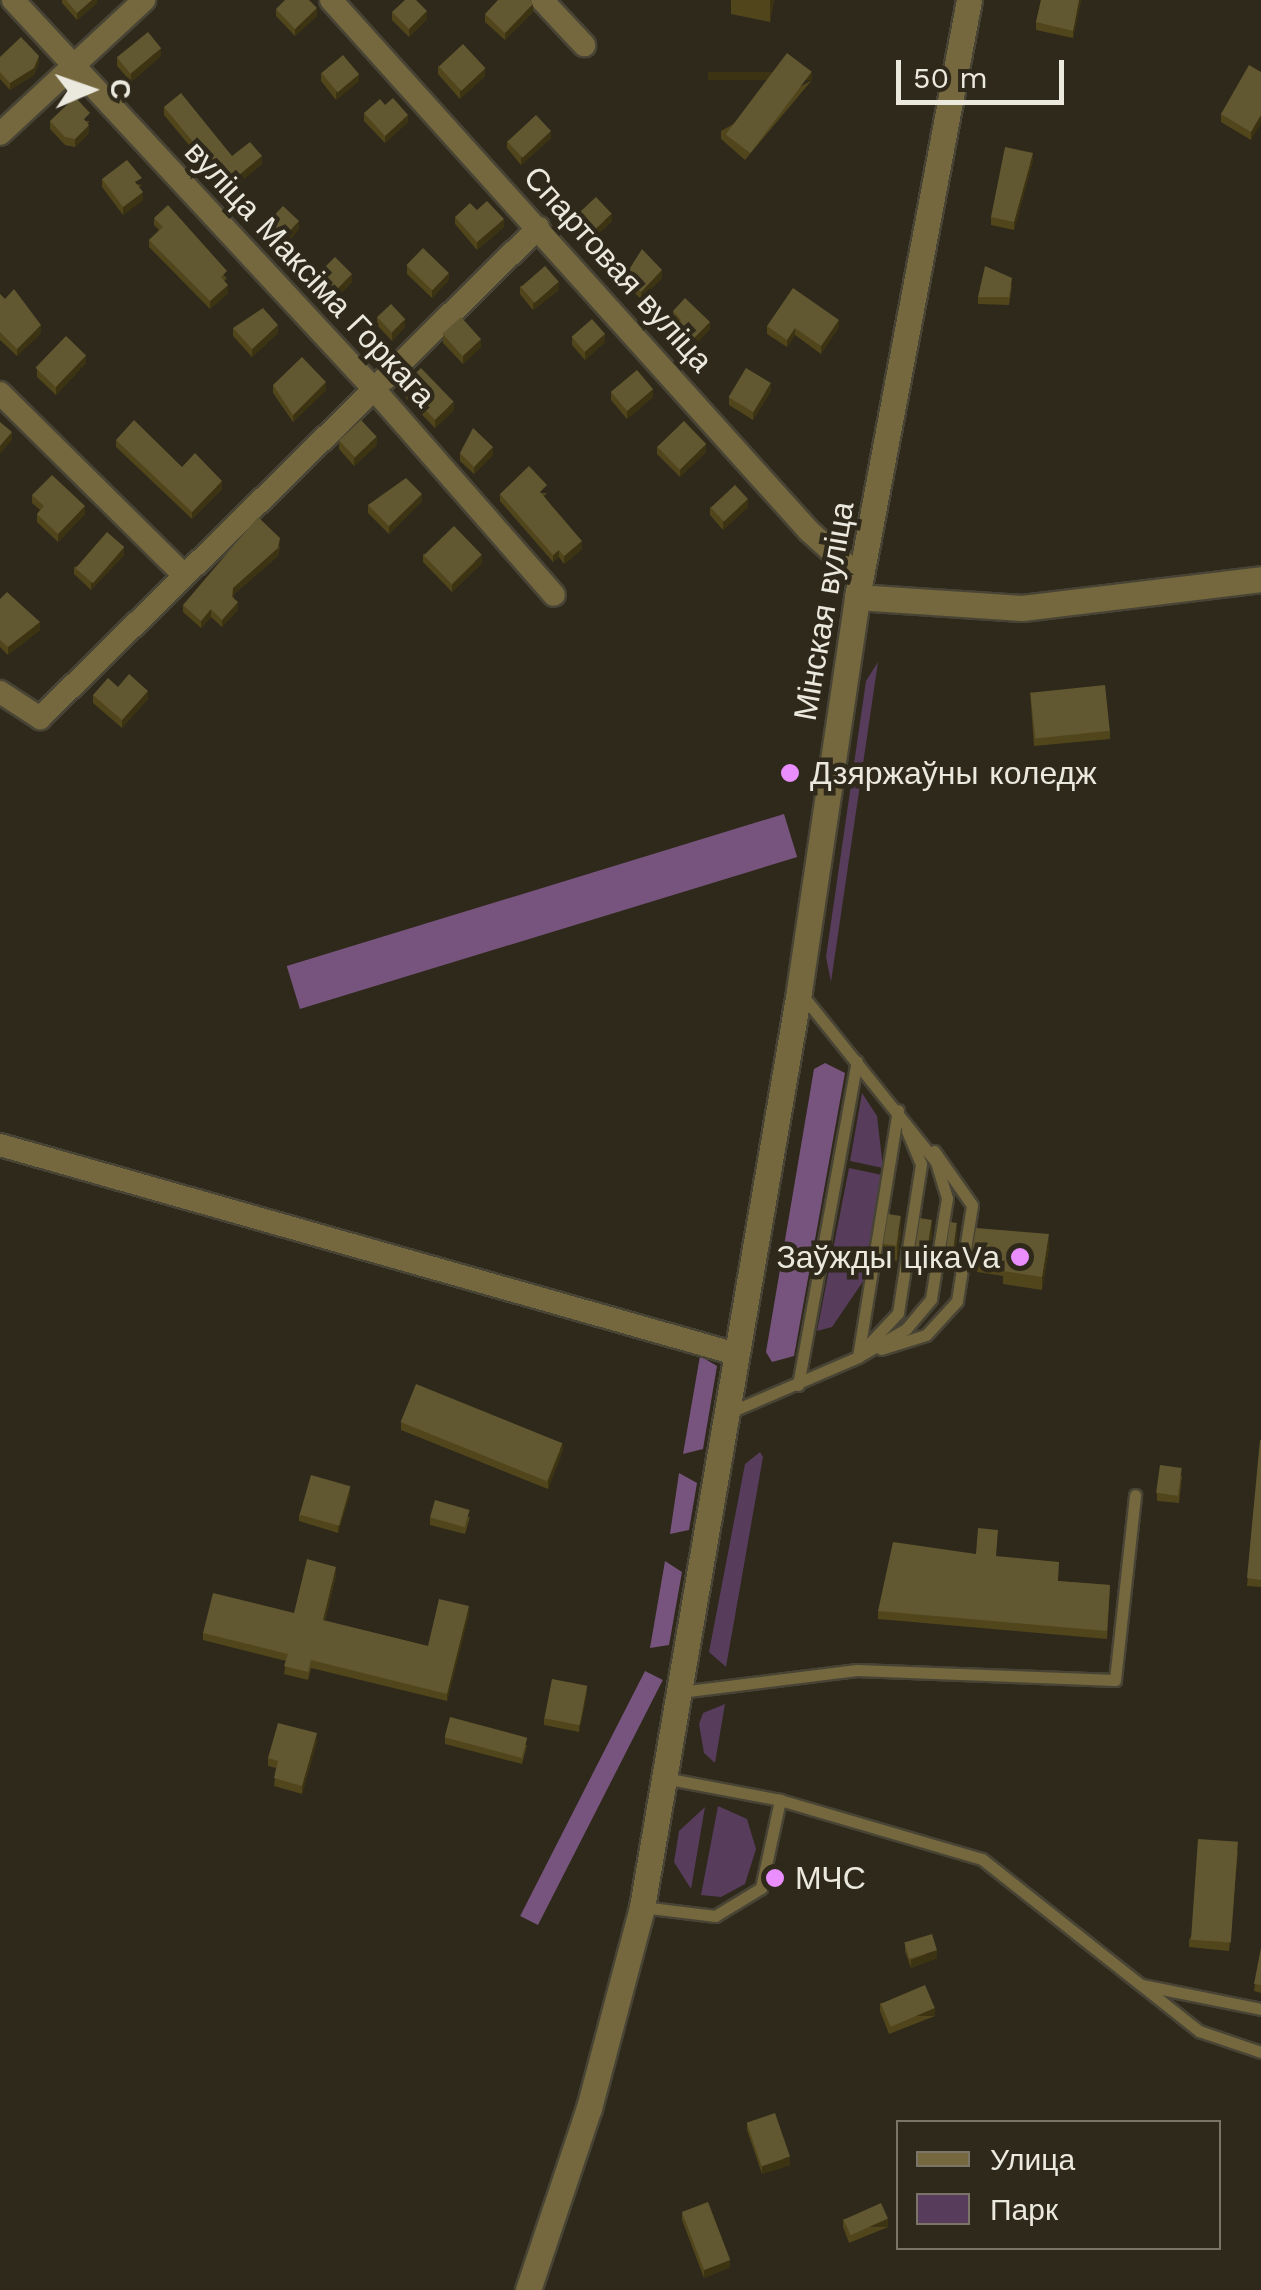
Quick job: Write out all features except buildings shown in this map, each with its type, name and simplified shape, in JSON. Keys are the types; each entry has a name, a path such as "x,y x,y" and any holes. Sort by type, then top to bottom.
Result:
{"street":[{"name":"вуліца Максіма Горкага","path":"13,0 372,387 554,596"},
{"path":"0,134 144,0"},
{"name":"Спартовая вуліца","path":"331,0 859,587"},
{"path":"542,0 584,44"},
{"name":"Мінская вуліца","path":"528,2290 589,2108 642,1907 799,991 859,587 969,0"},
{"path":"0,692 40,718 372,387 538,228"},
{"path":"0,394 183,574"},
{"path":"859,587 1022,608 1261,580"},
{"path":"0,1145 736,1354"}],"lane":[{"path":"799,991 972,1204 958,1301 926,1335 858,1357"},
{"path":"798,1385 857,1061"},
{"path":"858,1357 898,1110"},
{"path":"728,1413 858,1357 906,1329 931,1299 947,1198 936,1162 898,1110"},
{"path":"858,1357 898,1313 921,1164 898,1110"},
{"path":"680,1692 858,1670 1115,1680 1135,1496"},
{"path":"664,1778 780,1800 982,1859 1199,2032 1261,2052"},
{"path":"642,1907 714,1916 761,1888 780,1800"},
{"path":"1138,1984 1261,2009"}],"green space":[{"path":"878,662 831,982 826,957 866,681"},
{"path":"862,1093 877,1116 883,1168 850,1161"},
{"path":"849,1168 882,1175 864,1280 832,1327 817,1331"},
{"path":"760,1452 763,1457 726,1667 709,1652 745,1464"},
{"path":"725,1704 715,1763 704,1753 699,1724 703,1713"},
{"path":"718,1806 747,1819 756,1849 745,1884 721,1897 701,1895"},
{"path":"705,1807 691,1889 674,1862 679,1831"}],"shaded area":[{"path":"784,814 797,857 300,1009 287,966"},
{"path":"825,1063 845,1073 794,1356 772,1362 766,1352 814,1069"},
{"path":"700,1356 717,1366 703,1449 683,1454"},
{"path":"679,1473 697,1483 689,1530 670,1534"},
{"path":"665,1561 682,1572 669,1645 650,1648"},
{"path":"645,1671 663,1680 538,1925 520,1916"}],"place":[{"name":"Дзяржаўны коледж","path":"790,773"},
{"name":"Заўжды цікаVа","path":"1020,1257"},
{"name":"МЧС","path":"775,1878"}]}
